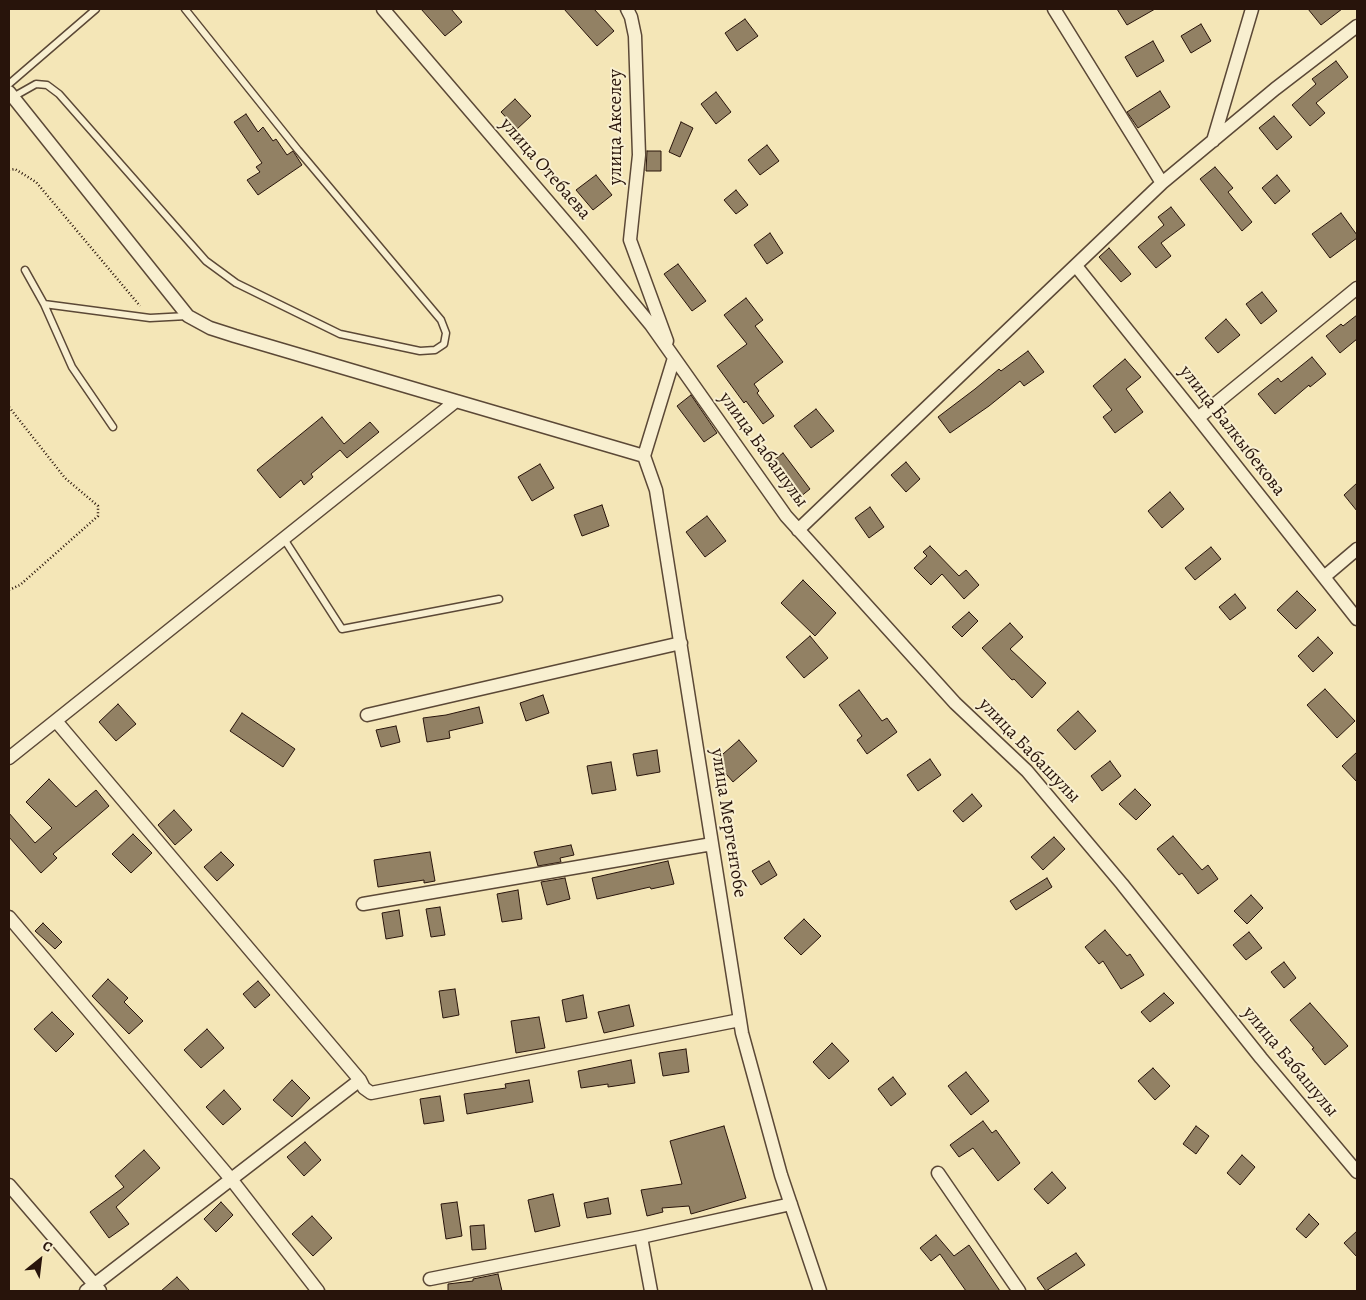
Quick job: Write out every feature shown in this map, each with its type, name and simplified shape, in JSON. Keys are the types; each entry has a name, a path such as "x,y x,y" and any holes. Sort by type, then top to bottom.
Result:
{"street":[{"name":"улица Отебаева","path":"383,9 580,240 674,358"},
{"name":"улица Акселеу","path":"627,9 632,17 635,36 639,155 630,240 674,358"},
{"path":"1054,9 1162,183"},
{"path":"1213,141 1252,9"},
{"path":"798,530 1162,183 1275,89 1357,26"},
{"path":"11,94 188,316 210,328 644,456 674,358"},
{"name":"улица Балкыбекова","path":"1076,266 1357,619"},
{"path":"1198,418 1357,288"},
{"name":"улица Бабашулы","path":"674,358 786,516 955,702 1027,771 1122,884 1261,1058 1357,1172"},
{"path":"9,758 456,401"},
{"name":"улица Мергентобе","path":"644,456 656,490 742,1033 781,1175 820,1291"},
{"path":"1324,577 1357,549"},
{"path":"367,715 680,643"},
{"path":"56,721 360,1080 364,1088 371,1093 740,1020"},
{"path":"363,904 712,844"},
{"path":"9,917 231,1179 318,1291"},
{"path":"9,1185 94,1289 231,1179 360,1080"},
{"path":"938,1174 1020,1291"},
{"path":"430,1279 641,1237 791,1204"},
{"path":"641,1237 651,1291"}],"lane":[{"path":"9,84 96,9"},
{"path":"11,94 36,84 47,85 59,94 206,261 236,283 340,334 420,351 435,350 444,344 446,332 440,320 298,150 185,9"},
{"path":"25,270 44,304 72,367 113,427"},
{"path":"44,304 150,318 188,316"},
{"path":"284,539 342,629 499,599"}],"path":[{"path":"9,170 15,169 36,182 150,318"},
{"path":"9,407 66,478 98,506 98,516 20,585 9,590"}],"building":[{"path":"421,9 451,9 462,22 445,36"},
{"path":"564,9 594,9 614,31 597,46"},
{"path":"1117,9 1155,9 1127,25"},
{"path":"1308,9 1342,9 1321,25"},
{"path":"745,19 758,36 737,51 725,33"},
{"path":"1201,24 1211,41 1191,53 1181,36"},
{"path":"1153,41 1164,61 1137,77 1125,57"},
{"path":"1336,61 1348,77 1316,103 1325,113 1310,126 1292,105 1316,84 1312,79"},
{"path":"1160,91 1170,107 1138,128 1127,112"},
{"path":"716,92 731,112 716,124 701,104"},
{"path":"515,99 531,116 517,129 501,112"},
{"path":"246,114 258,132 263,127 273,141 276,139 287,155 293,151 302,165 258,195 247,180 260,172 256,167 262,163 234,122"},
{"path":"1274,116 1292,137 1277,150 1259,128"},
{"path":"681,122 693,128 680,157 669,152"},
{"path":"767,145 779,161 760,175 748,160"},
{"path":"647,151 661,151 661,171 646,171"},
{"path":"1215,167 1233,188 1228,192 1252,222 1242,231 1200,179"},
{"path":"596,175 612,195 593,210 576,190"},
{"path":"1277,175 1290,191 1275,204 1262,188"},
{"path":"736,190 748,205 736,214 724,200"},
{"path":"1171,207 1185,225 1161,243 1171,256 1156,268 1138,247 1164,225 1158,217"},
{"path":"1341,213 1357,235 1357,238 1330,258 1312,234"},
{"path":"770,233 783,253 767,264 754,245"},
{"path":"1109,248 1131,274 1121,282 1099,257"},
{"path":"678,264 706,301 692,311 664,274"},
{"path":"1262,292 1277,311 1261,324 1246,304"},
{"path":"746,298 763,320 755,326 783,362 754,384 759,391 757,393 774,416 763,424 746,401 744,403 717,366 747,344 724,315"},
{"path":"1357,315 1357,339 1340,353 1326,336 1341,324 1343,326"},
{"path":"1226,319 1240,335 1218,353 1205,338"},
{"path":"1028,351 1044,372 1024,386 1020,381 989,406 950,433 938,417 999,369 1001,371"},
{"path":"1312,357 1326,374 1310,387 1309,385 1275,414 1258,394 1278,378 1281,382"},
{"path":"1125,359 1141,377 1126,389 1143,412 1115,433 1103,417 1112,410 1093,386"},
{"path":"691,395 717,433 704,442 677,406"},
{"path":"816,409 834,431 811,448 794,426"},
{"path":"322,417 344,444 370,422 379,432 347,458 340,450 311,474 313,477 304,485 301,480 280,498 257,470"},
{"path":"783,453 810,489 795,501 768,465"},
{"path":"906,462 920,479 906,492 891,475"},
{"path":"540,464 554,488 532,501 518,477"},
{"path":"1357,483 1357,511 1344,495"},
{"path":"1170,492 1184,509 1162,528 1148,511"},
{"path":"602,505 609,526 582,536 574,515"},
{"path":"870,507 884,527 869,538 855,518"},
{"path":"707,516 726,541 705,557 686,532"},
{"path":"930,546 959,576 966,570 979,585 964,599 942,574 931,585 914,568 927,556 923,552"},
{"path":"1211,547 1221,559 1195,580 1185,568"},
{"path":"803,580 836,613 815,636 781,603"},
{"path":"1297,591 1316,610 1296,629 1277,610"},
{"path":"1235,594 1246,608 1230,620 1219,607"},
{"path":"969,612 978,621 962,637 952,627"},
{"path":"1010,623 1023,637 1010,649 1046,683 1032,698 982,648"},
{"path":"810,636 828,658 804,678 786,657"},
{"path":"1318,637 1333,653 1313,672 1298,656"},
{"path":"1325,689 1355,721 1337,738 1307,705"},
{"path":"859,690 882,721 887,718 897,732 867,754 857,740 862,736 839,705"},
{"path":"543,695 549,713 526,721 520,703"},
{"path":"118,704 136,724 116,741 99,722"},
{"path":"479,707 483,723 449,731 450,738 427,742 423,718"},
{"path":"1078,711 1096,731 1075,750 1057,730"},
{"path":"242,713 295,749 283,767 230,731"},
{"path":"396,726 400,742 381,747 376,730"},
{"path":"739,740 757,761 733,782 715,761"},
{"path":"657,750 660,772 637,776 633,754"},
{"path":"1357,752 1357,782 1342,766"},
{"path":"930,759 941,775 918,791 907,775"},
{"path":"1110,761 1121,776 1102,791 1091,776"},
{"path":"611,762 616,790 592,794 587,766"},
{"path":"49,779 76,807 96,790 109,806 53,854 57,858 41,873 9,837 9,813 35,843 52,828 26,802"},
{"path":"1135,789 1151,805 1136,820 1119,804"},
{"path":"972,794 982,806 963,822 953,811"},
{"path":"174,810 192,830 175,845 158,825"},
{"path":"133,834 152,853 131,873 112,854"},
{"path":"1173,836 1202,870 1208,865 1218,879 1198,894 1182,873 1179,875 1157,849"},
{"path":"1054,837 1065,849 1043,870 1031,857"},
{"path":"571,845 574,855 560,858 561,862 538,866 534,852"},
{"path":"221,852 234,865 217,881 204,867"},
{"path":"430,852 435,881 424,883 424,880 378,887 374,860"},
{"path":"668,861 674,884 651,889 650,887 597,899 592,878"},
{"path":"769,861 777,875 761,885 752,871"},
{"path":"565,878 570,899 547,905 541,882"},
{"path":"1047,878 1052,887 1016,910 1010,901"},
{"path":"518,890 522,919 502,922 497,894"},
{"path":"1251,895 1263,908 1247,924 1234,911"},
{"path":"440,907 445,935 431,937 426,909"},
{"path":"399,910 403,936 386,939 382,913"},
{"path":"804,919 821,936 801,955 784,938"},
{"path":"43,923 62,942 55,949 35,931"},
{"path":"1105,930 1127,956 1130,954 1144,975 1121,989 1103,961 1099,964 1085,947"},
{"path":"1249,932 1262,948 1246,960 1233,945"},
{"path":"1284,962 1296,978 1284,988 1271,972"},
{"path":"108,979 128,998 124,1002 143,1021 129,1034 92,996"},
{"path":"258,981 270,995 255,1008 243,994"},
{"path":"455,989 459,1015 443,1018 439,991"},
{"path":"1164,993 1174,1003 1150,1022 1141,1012"},
{"path":"583,995 587,1018 566,1022 562,1000"},
{"path":"1310,1003 1348,1046 1325,1065 1312,1049 1314,1048 1290,1020"},
{"path":"629,1005 634,1026 604,1033 598,1012"},
{"path":"52,1012 74,1034 56,1052 34,1029"},
{"path":"539,1017 545,1048 516,1053 511,1021"},
{"path":"207,1029 224,1048 201,1068 184,1050"},
{"path":"832,1043 849,1061 829,1079 813,1062"},
{"path":"686,1049 689,1072 663,1076 659,1053"},
{"path":"631,1060 635,1083 581,1088 578,1071"},
{"path":"1153,1068 1170,1086 1155,1100 1138,1081"},
{"path":"966,1072 989,1101 971,1115 948,1086"},
{"path":"893,1077 906,1094 891,1106 878,1089"},
{"path":"292,1080 310,1098 292,1117 273,1100"},
{"path":"529,1080 533,1102 467,1114 464,1094 506,1088 505,1084"},
{"path":"224,1090 241,1109 223,1125 206,1107"},
{"path":"440,1096 444,1121 424,1124 420,1099"},
{"path":"983,1121 992,1133 996,1130 1020,1163 998,1181 973,1148 959,1157 950,1145"},
{"path":"724,1126 746,1198 691,1214 689,1206 662,1208 663,1212 647,1216 641,1190 682,1184 670,1141"},
{"path":"1196,1126 1209,1136 1196,1154 1183,1144"},
{"path":"305,1142 321,1160 304,1176 287,1157"},
{"path":"144,1150 160,1168 116,1207 129,1224 109,1238 90,1212 124,1187 115,1176"},
{"path":"1242,1155 1255,1167 1240,1185 1227,1173"},
{"path":"1052,1172 1066,1188 1048,1204 1034,1189"},
{"path":"553,1194 560,1226 535,1232 528,1200"},
{"path":"608,1198 611,1214 587,1218 584,1203"},
{"path":"221,1202 233,1215 216,1232 204,1219"},
{"path":"457,1202 462,1236 446,1239 441,1204"},
{"path":"1309,1214 1319,1224 1306,1238 1296,1229"},
{"path":"312,1216 332,1238 313,1256 292,1234"},
{"path":"484,1225 486,1249 472,1250 470,1226"},
{"path":"1357,1231 1357,1257 1344,1243"},
{"path":"936,1235 954,1256 969,1245 1000,1291 966,1291 940,1254 931,1261 920,1248"},
{"path":"1076,1253 1085,1265 1046,1291 1037,1278"},
{"path":"498,1274 502,1291 448,1291 448,1284 473,1281 473,1279"},
{"path":"177,1277 190,1291 161,1291"}]}
